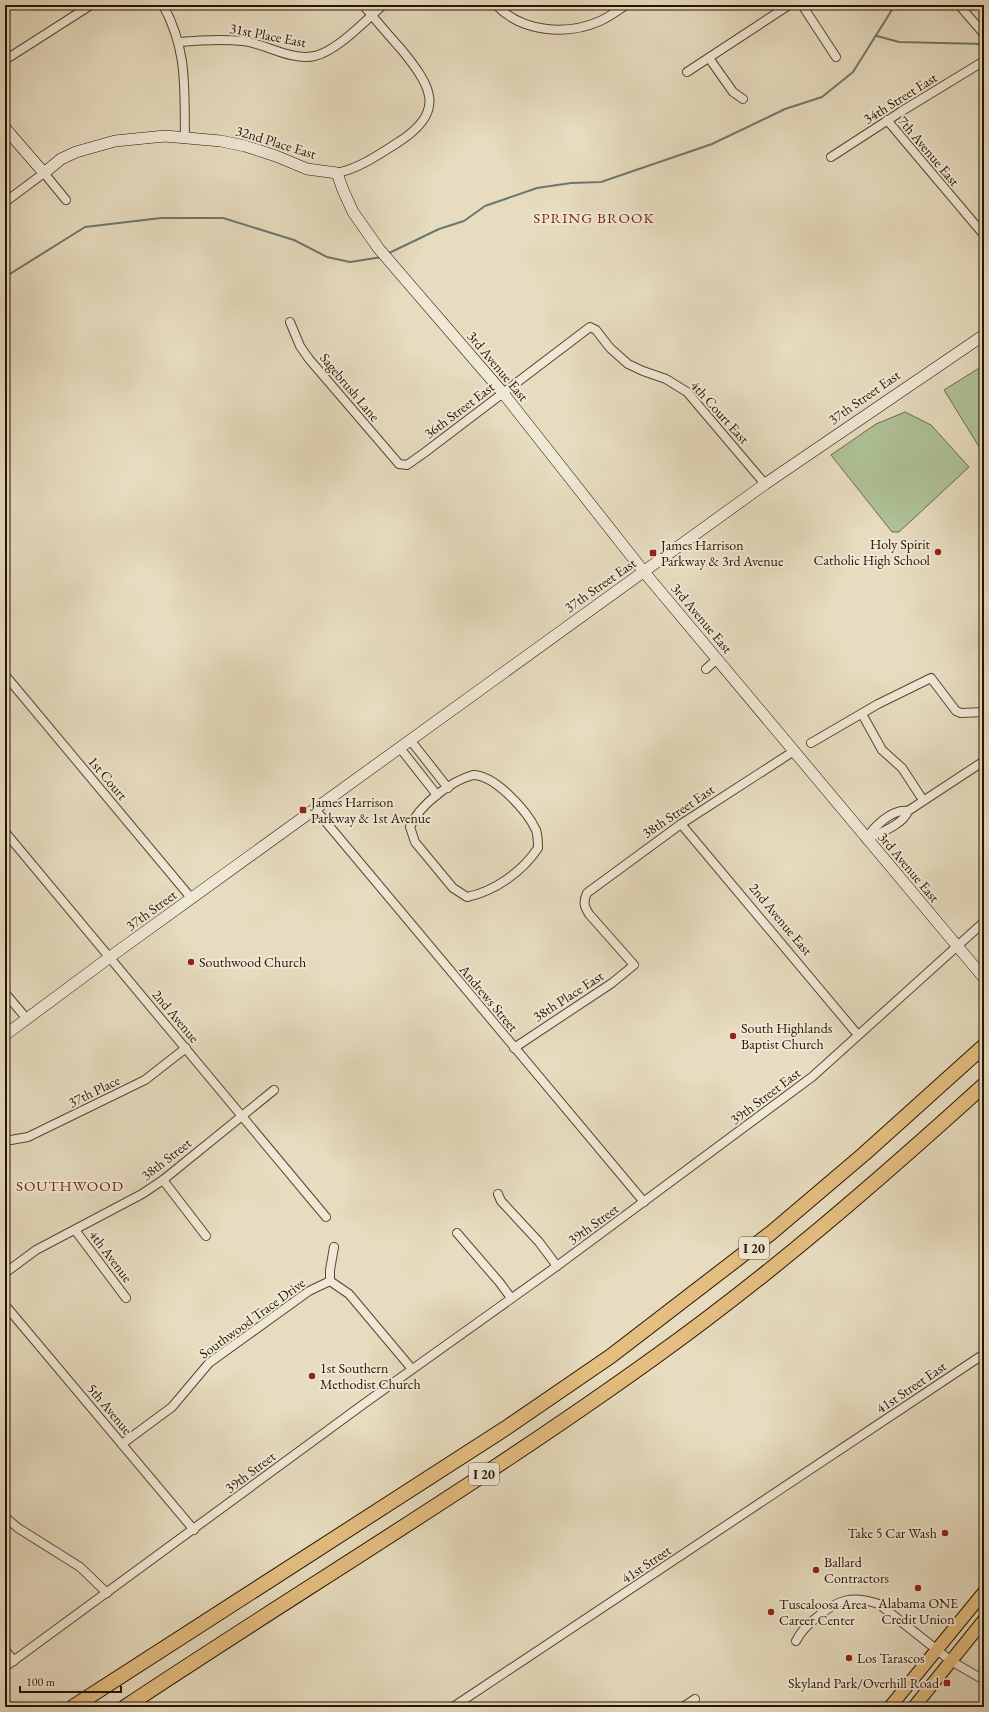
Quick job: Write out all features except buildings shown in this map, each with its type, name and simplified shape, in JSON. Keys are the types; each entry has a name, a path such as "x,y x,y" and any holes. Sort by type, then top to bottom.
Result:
{"highway":[{"name":"I 20","path":"73,1707 499,1432 611,1356 771,1233 881,1139 984,1046"},
{"name":"I 20","path":"125,1707 515,1454 657,1356 732,1299 844,1210 984,1085"}],"main road":[{"path":"890,1707 984,1592"},
{"path":"914,1707 984,1620"}],"street":[{"path":"5,60 91,5"},
{"path":"163,5 172,21 179,42 184,70 185,137"},
{"path":"363,5 372,15"},
{"name":"31st Place East","path":"179,42 214,40 244,41 260,44 290,55 307,57 323,53 383,5"},
{"path":"496,5 518,21 534,27 550,29 591,24 599,21 624,5"},
{"path":"687,72 789,5"},
{"path":"802,5 836,57"},
{"path":"959,5 984,34"},
{"name":"32nd Place East","path":"44,173 68,155 92,147 148,136 185,137 245,146 276,156 307,169 337,172 360,166 412,133 425,117 430,101 428,89 423,78 372,15"},
{"path":"709,58 733,92 743,99"},
{"name":"34th Street East","path":"831,158 887,120 984,61"},
{"name":"7th Avenue East","path":"887,120 984,235"},
{"path":"5,128 66,200"},
{"name":"3rd Avenue East","path":"337,172 353,212 379,249 503,393 644,572 866,839 984,978"},
{"path":"5,202 44,173"},
{"name":"Sagebrush Lane","path":"290,322 300,346 309,359 399,464"},
{"name":"36th Street East","path":"399,464 407,465 424,453 590,328"},
{"name":"4th Court East","path":"590,328 596,330 610,348 628,364 666,379 687,392 765,484"},
{"name":"37th Street East","path":"315,809 765,484 984,335"},
{"path":"706,669 717,659"},
{"name":"1st Court","path":"5,675 192,899"},
{"path":"811,743 862,714 931,678 956,711 961,713 984,712"},
{"path":"862,714 882,750 902,768 924,800"},
{"path":"411,741 448,788"},
{"path":"400,748 437,796"},
{"name":"38th Street East","path":"634,965 585,908 584,900 587,893 593,887 681,824 794,751"},
{"path":"866,839 873,828 882,822 902,810 908,811 984,761"},
{"path":"473,775 481,775 494,781 521,810 536,830 538,848 530,861 517,872 482,894 467,897 453,888 415,842 410,827 418,811 437,796 463,778 473,775"},
{"name":"37th Street","path":"5,1035 315,809"},
{"name":"Andrews Street","path":"315,809 644,1202"},
{"name":"2nd Avenue East","path":"681,824 858,1035"},
{"name":"2nd Avenue","path":"5,832 326,1217"},
{"name":"39th Street East","path":"644,1202 812,1077 984,922"},
{"name":"38th Place East","path":"514,1048 612,983 634,965"},
{"path":"5,993 27,1019"},
{"name":"37th Place","path":"5,1141 28,1137 145,1080 186,1048"},
{"name":"38th Street","path":"5,1273 36,1250 142,1194 163,1180 241,1115 274,1090"},
{"path":"163,1180 206,1236"},
{"path":"498,1194 501,1200 539,1242 557,1266"},
{"name":"39th Street","path":"5,1667 412,1369 425,1362 644,1202"},
{"name":"4th Avenue","path":"75,1230 126,1298"},
{"path":"457,1233 511,1298"},
{"path":"334,1247 330,1270 330,1281 349,1294 412,1369"},
{"name":"Southwood Trace Drive","path":"122,1444 172,1406 209,1363 309,1291 330,1281"},
{"name":"5th Avenue","path":"5,1305 194,1530"},
{"name":"41st Street East","path":"852,1442 984,1354"},
{"name":"41st Street","path":"453,1707 463,1704 852,1442"},
{"path":"5,1517 18,1528 80,1567 108,1593"},
{"path":"796,1641 801,1631 832,1605 844,1600 867,1600 880,1604 951,1661 984,1680"},
{"path":"5,1650 14,1661"},
{"path":"683,1707 695,1699"}],"green space":[{"path":"984,365 984,451 981,450 944,390"},
{"path":"905,412 931,425 969,467 899,532 892,532 831,455 876,424"}],"waterway":[{"path":"387,254 439,229 464,221 485,206 537,188 571,183 601,182 712,144 785,109 822,97 853,72 895,5"},
{"path":"877,36 899,42 984,44"},
{"path":"5,277 85,227 161,218 223,218 294,240 327,257 350,262 382,257"}],"place":[{"name":"Holy Spirit Catholic High School","path":"938,552"},
{"name":"James Harrison Parkway & 3rd Avenue","path":"653,553"},
{"name":"James Harrison Parkway & 1st Avenue","path":"303,810"},
{"name":"Southwood Church","path":"191,962"},
{"name":"South Highlands Baptist Church","path":"733,1036"},
{"name":"1st Southern Methodist Church","path":"312,1376"},
{"name":"Take 5 Car Wash","path":"945,1533"},
{"name":"Ballard Contractors","path":"816,1570"},
{"name":"Alabama ONE Credit Union","path":"918,1588"},
{"name":"Tuscaloosa Area Career Center","path":"771,1612"},
{"name":"Los Tarascos","path":"849,1658"},
{"name":"Skyland Park/Overhill Road","path":"947,1683"}],"district":[{"name":"SPRING BROOK","path":"594,217"},
{"name":"SOUTHWOOD","path":"70,1185"}]}
